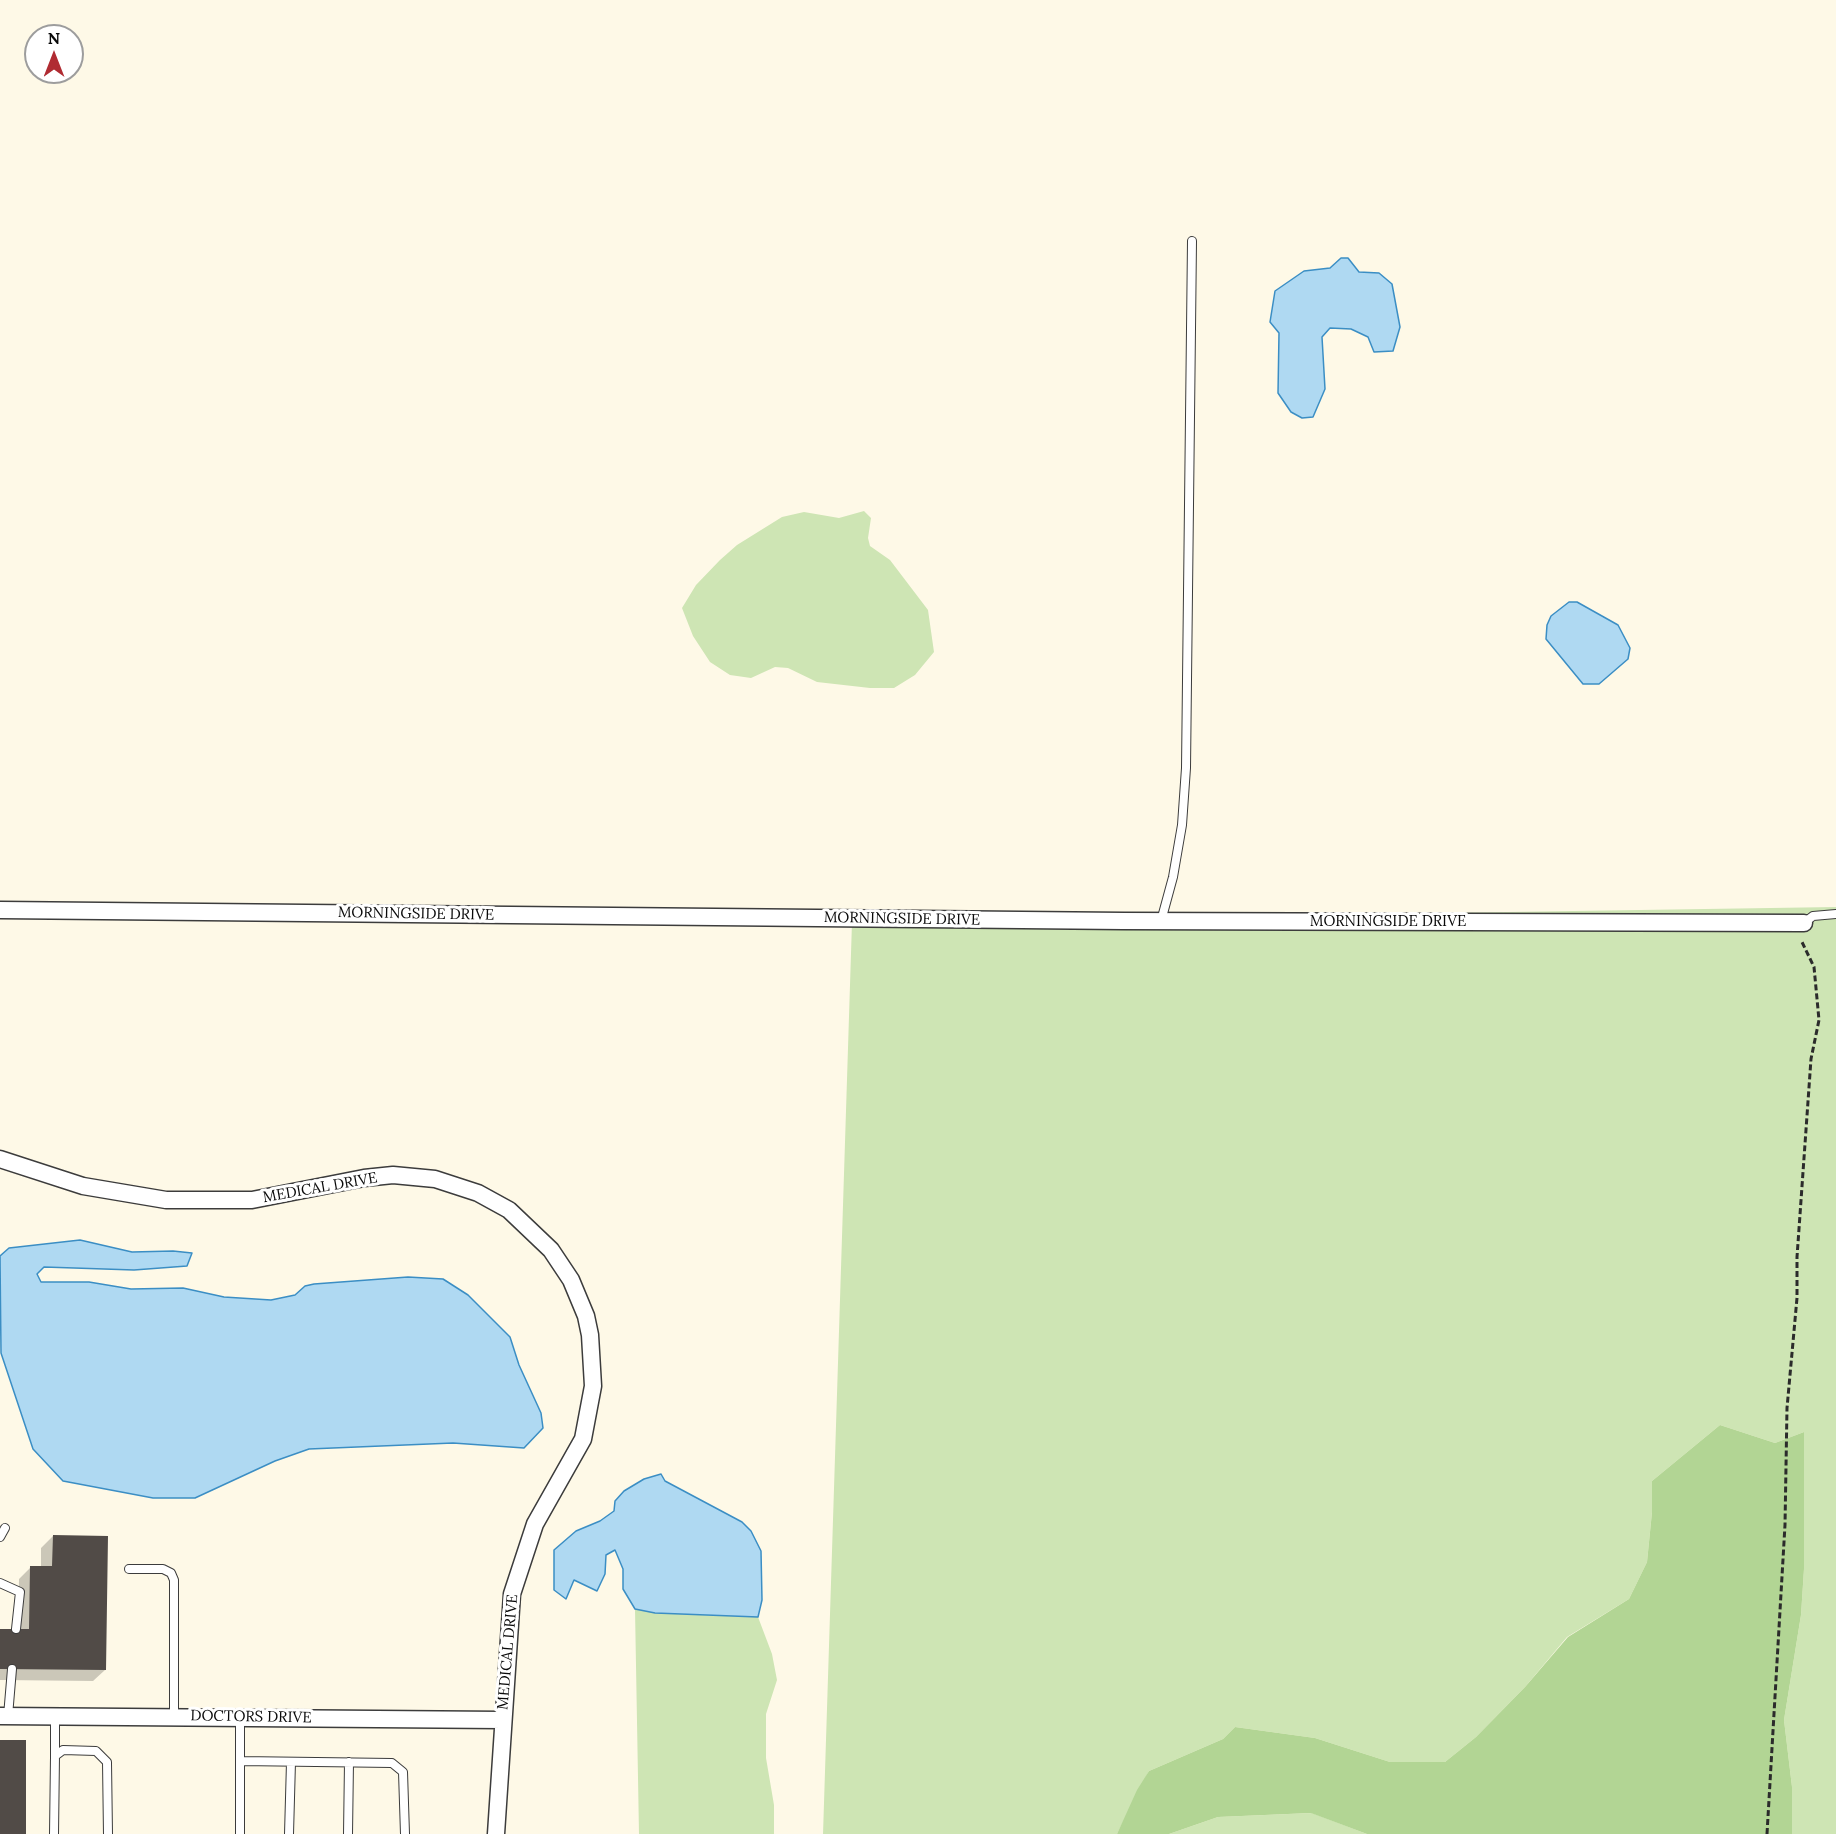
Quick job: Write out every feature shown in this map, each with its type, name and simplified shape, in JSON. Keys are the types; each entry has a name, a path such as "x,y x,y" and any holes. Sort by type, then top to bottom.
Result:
{"street":[{"name":"MORNINGSIDE DRIVE","path":"0,910 1161,921 1804,923"},
{"name":"MEDICAL DRIVE","path":"0,1159 83,1186 166,1200 252,1200 364,1178 393,1175 435,1179 478,1193 509,1210 539,1236 561,1263 579,1298 590,1335 593,1386 583,1439 536,1524 512,1594 496,1834"},
{"name":"DOCTORS DRIVE","path":"4,1716 502,1720"}],"lane":[{"path":"1161,921 1173,877 1180,836 1186,768 1192,241"},
{"path":"1804,923 1813,916 1836,914"},
{"path":"129,1569 163,1569 171,1573 174,1580 174,1717"},
{"path":"0,1583 20,1592 16,1629"},
{"path":"4,1716 12,1669"},
{"path":"54,1834 55,1716"},
{"path":"240,1717 240,1834"},
{"path":"55,1756 63,1750 96,1751 107,1762 108,1834"},
{"path":"240,1761 392,1763 400,1767 403,1772 405,1834"},
{"path":"289,1834 291,1762"},
{"path":"348,1834 349,1762"}],"path":[{"path":"1767,1834 1785,1526 1787,1408 1797,1298 1811,1059 1819,1020 1814,967 1801,942 1804,923"}],"green space":[{"path":"864,511 871,518 868,538 870,546 890,560 928,610 934,652 915,675 894,688 870,688 817,682 788,668 775,667 751,678 730,675 710,662 693,636 682,608 696,585 720,560 737,545 782,517 804,512 839,518"},
{"path":"1836,907 1836,1834 1792,1834 1792,1787 1784,1720 1801,1615 1804,1569 1804,1432 1775,1443 1720,1425 1652,1481 1652,1512 1647,1562 1629,1599 1567,1637 1525,1687 1476,1737 1445,1762 1390,1762 1315,1738 1235,1727 1223,1739 1149,1771 1117,1834 823,1834 852,922"},
{"path":"1720,1425 1775,1443 1804,1432 1804,1569 1801,1615 1784,1720 1792,1787 1792,1834 1367,1834 1311,1813 1218,1817 1169,1834 1117,1834 1137,1790 1149,1771 1223,1739 1235,1727 1315,1738 1390,1762 1445,1762 1476,1737 1525,1687 1568,1637 1629,1599 1647,1562 1652,1512 1652,1481"},
{"path":"635,1609 655,1613 758,1617 772,1654 777,1680 766,1714 766,1758 774,1805 774,1834 639,1834"},
{"path":"1312,1813 1367,1834 1169,1834 1218,1817"}],"water":[{"path":"1341,258 1348,258 1359,272 1379,273 1392,284 1400,327 1393,351 1374,352 1368,337 1351,329 1330,328 1322,337 1325,389 1313,417 1302,418 1291,412 1278,393 1279,333 1270,322 1275,291 1304,271 1330,268"},
{"path":"1569,602 1577,602 1618,625 1630,648 1628,659 1599,684 1583,684 1546,639 1547,625 1551,616"},
{"path":"80,1240 132,1252 192,1253 187,1266 134,1270 44,1267 37,1274 41,1282 89,1282 131,1289 183,1288 224,1297 271,1300 295,1295 305,1286 314,1284 408,1277 443,1279 468,1295 510,1337 519,1365 541,1413 543,1428 524,1448 453,1443 309,1449 275,1461 195,1498 153,1498 63,1481 33,1449 1,1353 0,1256 9,1248"},
{"path":"661,1474 665,1481 742,1522 751,1531 761,1551 762,1600 758,1617 655,1613 635,1609 623,1589 623,1569 615,1550 606,1555 605,1574 597,1591 574,1580 566,1599 554,1590 554,1550 576,1531 600,1521 614,1511 615,1501 624,1491 644,1479"}],"building":[{"path":"53,1535 108,1536 106,1670 0,1669 0,1629 29,1629 30,1566 52,1566"},
{"path":"0,1740 26,1740 26,1834 0,1834"}]}
